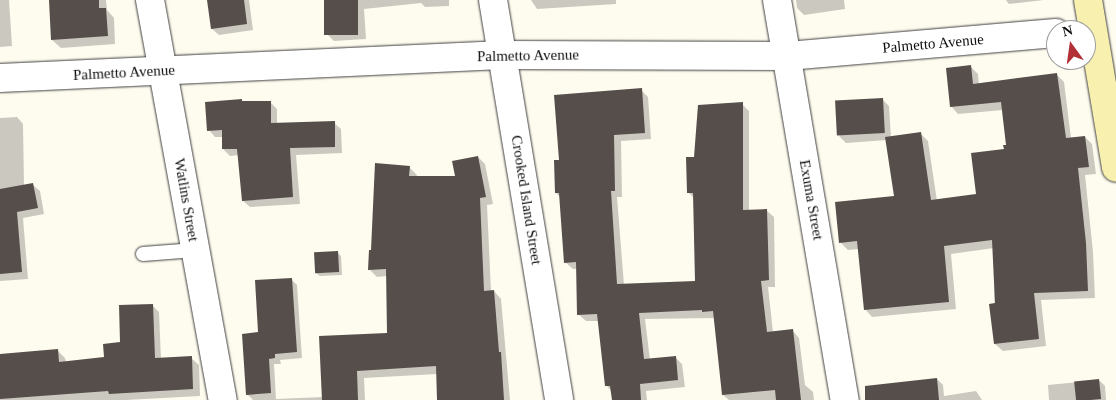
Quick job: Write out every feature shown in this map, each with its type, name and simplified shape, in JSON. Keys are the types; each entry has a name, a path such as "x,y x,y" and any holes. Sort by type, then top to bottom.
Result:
{"main road":[{"path":"1088,0 1089,20"},
{"path":"1096,63 1115,153"}],"street":[{"name":"Watlins Street","path":"150,0 223,400"},
{"name":"Crooked Island Street","path":"494,0 559,400"},
{"name":"Exuma Street","path":"777,0 845,400"},
{"name":"Palmetto Avenue","path":"0,78 503,56 787,56 1046,34"}],"lane":[{"path":"143,254 195,250"}],"building":[{"path":"49,0 99,0 99,8 106,8 108,36 51,40"},
{"path":"207,0 244,0 247,24 211,29"},
{"path":"324,0 358,0 358,35 324,35"},
{"path":"971,65 973,84 1057,73 1066,138 1085,136 1089,167 1078,168 1086,243 1088,291 1034,293 1039,339 994,344 989,304 995,303 992,240 944,246 949,302 864,310 857,241 839,243 835,202 894,196 885,137 921,132 931,200 976,194 971,153 1004,149 1003,145 1006,145 1001,102 950,107 946,68"},
{"path":"642,88 645,133 614,135 615,191 611,191 617,284 695,281 693,193 687,193 686,157 694,157 698,105 743,102 743,210 767,209 769,280 761,281 767,332 793,329 801,400 776,400 775,390 722,395 713,311 702,312 702,310 639,313 644,359 676,356 678,380 640,384 641,400 612,400 610,386 605,386 597,314 577,315 576,262 564,263 559,193 555,193 554,160 559,160 554,95"},
{"path":"883,98 885,133 837,135 835,101"},
{"path":"242,99 242,101 271,101 271,123 335,121 335,147 290,148 293,197 242,201 237,149 222,149 222,130 207,131 205,102"},
{"path":"478,156 486,197 480,198 484,291 494,290 504,400 437,400 436,366 357,371 358,400 322,400 319,336 387,333 386,269 368,270 369,250 371,250 375,163 410,166 409,176 455,176 452,161"},
{"path":"33,183 38,208 17,212 22,272 0,274 0,189"},
{"path":"338,251 339,272 315,273 314,252"},
{"path":"292,278 297,352 275,354 275,358 269,359 271,393 246,395 242,334 258,332 255,280"},
{"path":"153,304 155,358 192,356 193,389 109,394 108,391 0,399 0,354 58,349 59,362 104,357 103,344 120,342 119,305"},
{"path":"937,378 939,400 865,400 865,386"},
{"path":"1099,379 1101,399 1076,400 1074,382"}]}
